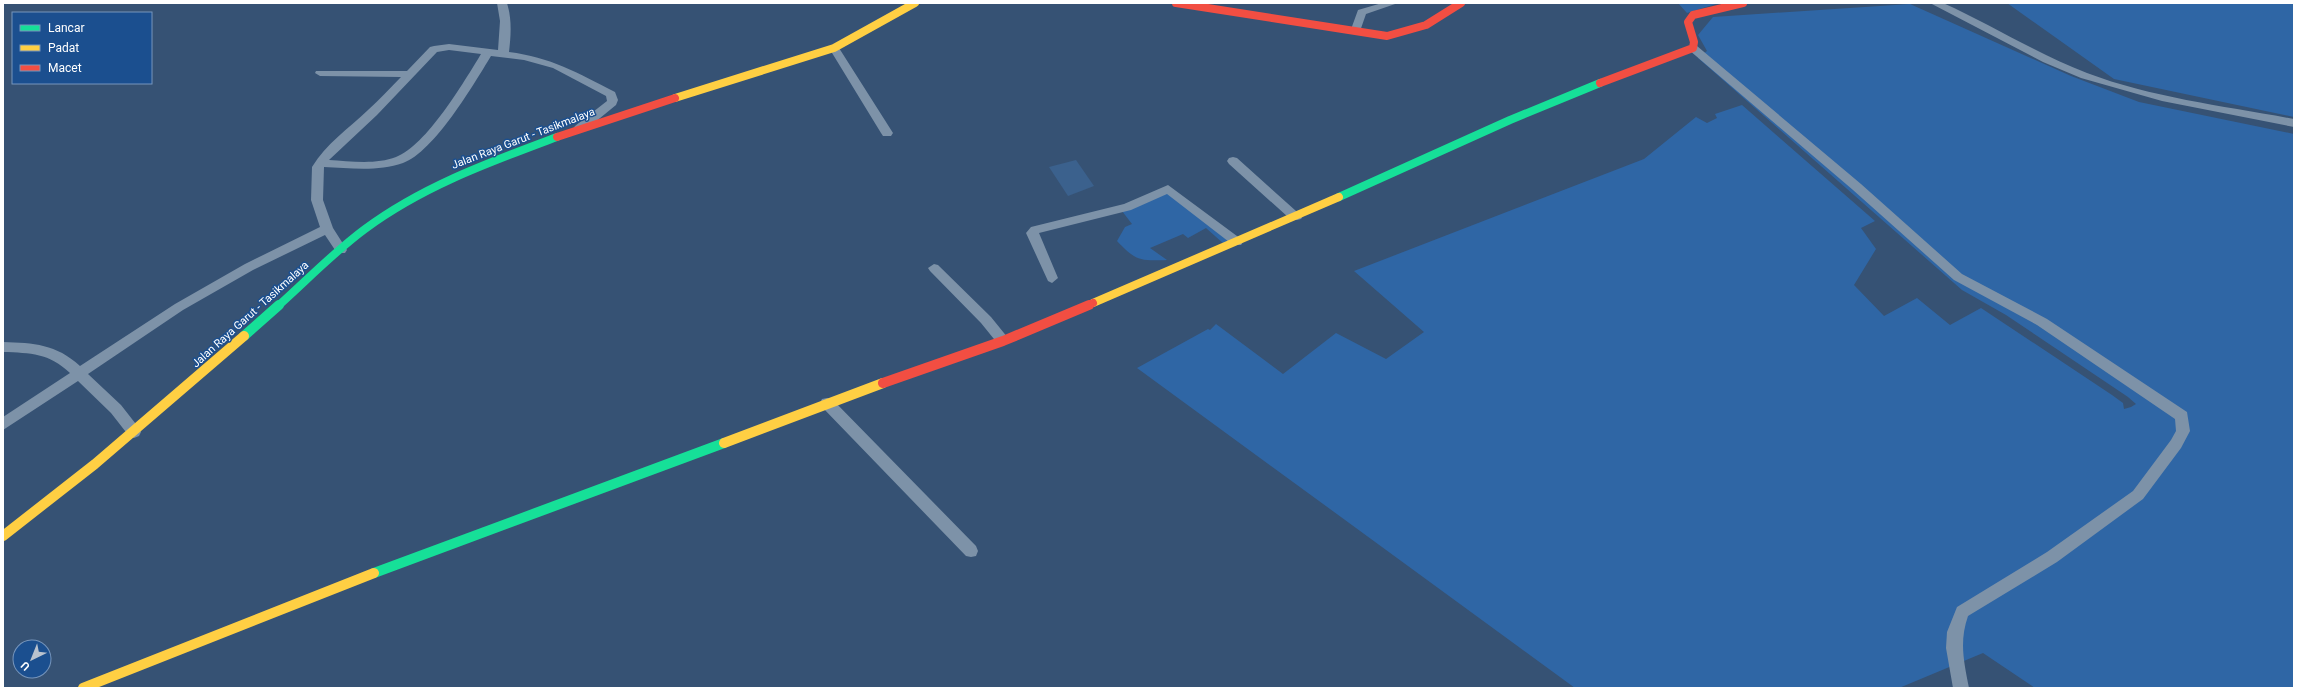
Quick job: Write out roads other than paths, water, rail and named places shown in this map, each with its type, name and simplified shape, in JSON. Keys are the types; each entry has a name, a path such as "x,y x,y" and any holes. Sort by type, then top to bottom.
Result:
{"street":[{"path":"502,3 504,8 505,40 502,54"},
{"name":"Jalan Raya Garut - Tasikmalaya","path":"3,536 50,501 134,432 376,221 431,188 478,166 579,128 834,48 915,3"},
{"path":"1176,3 1387,36 1412,32 1434,23 1461,3"},
{"path":"1355,32 1362,12 1393,3"},
{"path":"1693,48 1694,42 1688,22 1694,15 1743,3"},
{"path":"1935,3 2026,50 2076,72 2130,91 2175,101 2294,122"},
{"path":"1956,3 1965,18"},
{"path":"341,250 327,229 317,200 316,184 318,167 327,153 373,112 432,50 440,47 525,57 556,66 611,94 614,100 612,103 579,128"},
{"path":"834,48 887,133"},
{"path":"83,688 340,586 497,529 827,403 941,361 1003,341 1297,216 1510,120 1614,77 1693,48"},
{"path":"1693,48 1857,186 1958,277 2042,322 2146,390 2182,416 2183,431 2176,444 2138,495 2052,557 1962,612 1955,632 1954,648 1961,688"},
{"path":"320,163 394,162 408,156 434,131 488,52"},
{"path":"320,73 409,74"},
{"path":"1233,161 1292,214 1297,216"},
{"path":"1052,278 1032,233 1035,230 1127,208 1168,189 1237,242"},
{"path":"3,424 185,303 249,267 327,229"},
{"path":"934,268 986,320 1003,341"},
{"path":"3,347 24,348 56,354 80,373 116,408 134,432"},
{"path":"827,403 882,462 971,551"}]}
